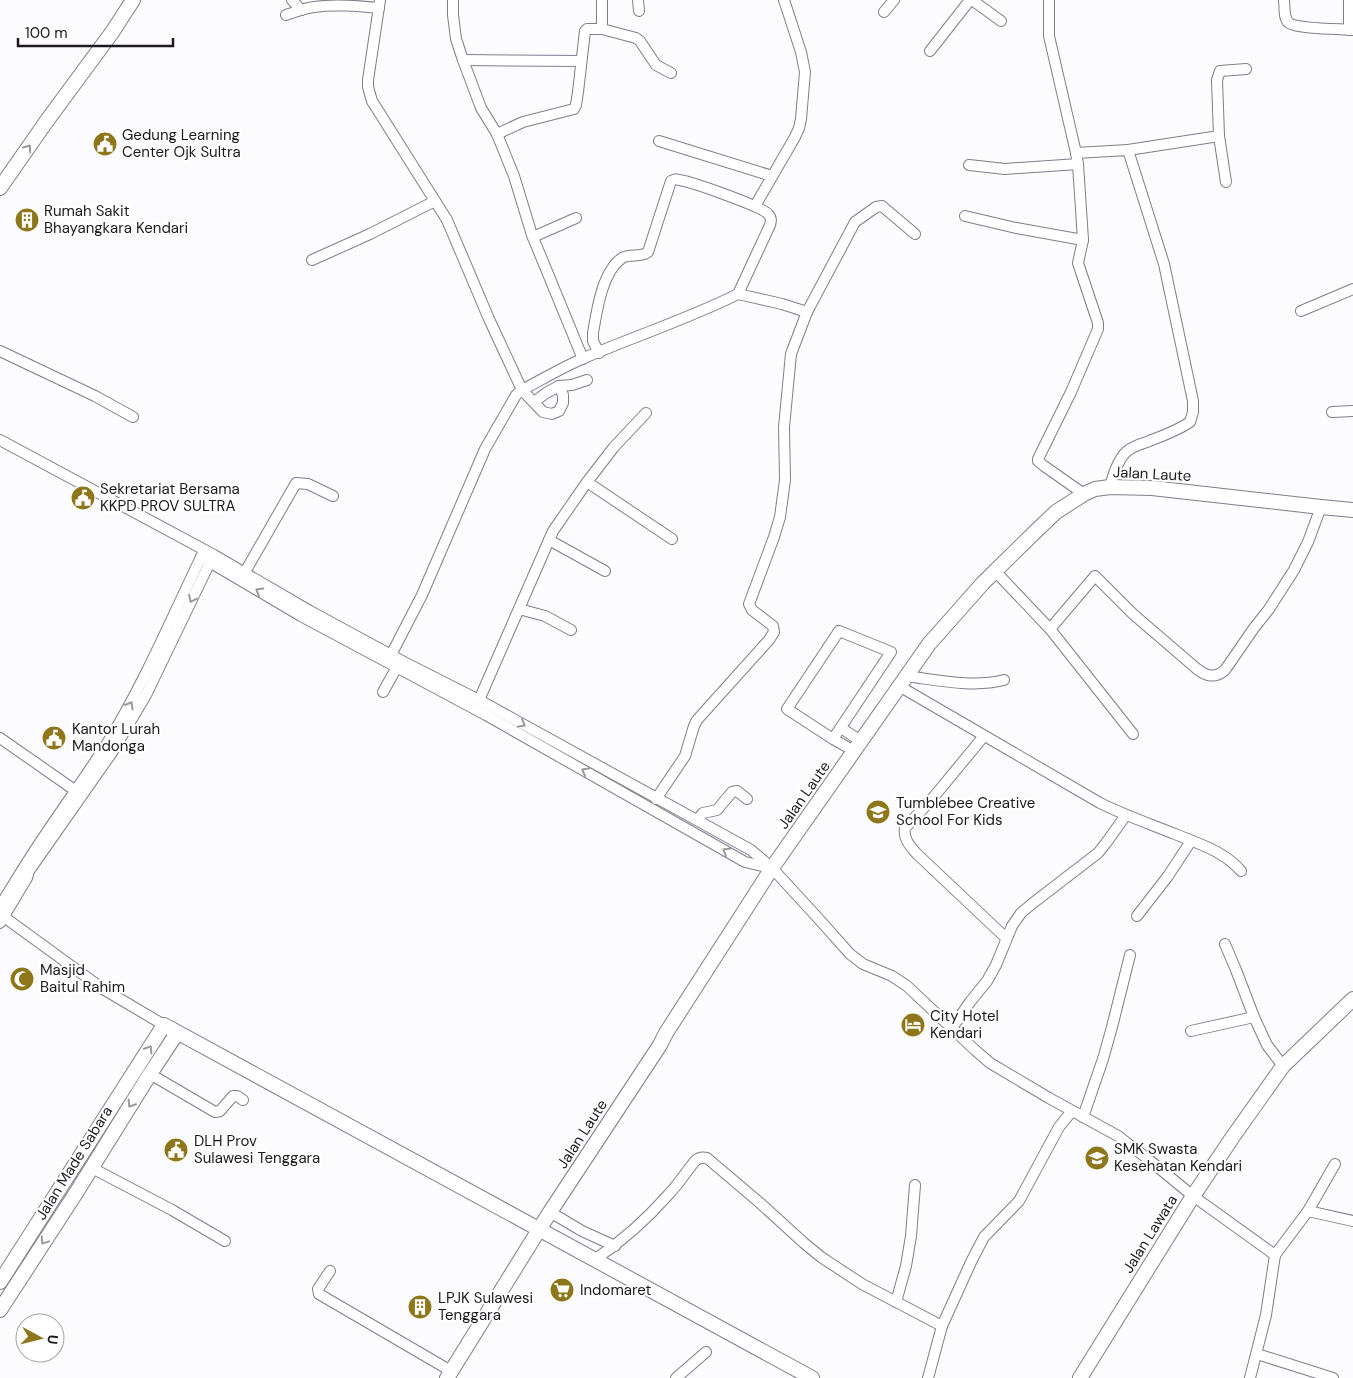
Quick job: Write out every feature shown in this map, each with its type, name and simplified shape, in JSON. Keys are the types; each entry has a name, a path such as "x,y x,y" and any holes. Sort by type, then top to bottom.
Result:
{"street":[{"path":"0,188 113,31 133,0"},
{"path":"292,0 301,10"},
{"path":"453,0 456,39 463,60 481,108 497,134 514,176 533,237 583,358"},
{"path":"602,0 602,29"},
{"path":"638,0 639,11"},
{"path":"755,206 799,128 805,80 804,65 784,0"},
{"path":"884,12 894,0"},
{"path":"930,51 971,0 1001,21"},
{"path":"1049,0 1049,36 1077,159 1083,240 1078,263 1098,323 1098,329 1038,462 1084,494"},
{"path":"1284,0 1288,22 1293,25 1351,30 1349,0"},
{"path":"286,15 312,7 379,4 368,80 372,101 447,220 488,319 522,390 543,412 552,414 559,411 562,407 563,395 558,386"},
{"path":"497,134 523,122 574,109 586,30 602,29 636,38 656,65 670,73"},
{"path":"463,60 581,61"},
{"path":"1226,182 1219,136 1218,74 1220,71 1246,69"},
{"path":"969,165 1005,169 1219,136"},
{"path":"659,141 772,176"},
{"path":"1110,487 1113,475 1126,452 1186,425 1190,422 1193,412 1193,401 1164,264 1128,150"},
{"path":"599,353 593,333 604,284 613,267 621,259 627,255 642,256 648,252 669,185 674,179 755,206 767,212 771,217 771,223 738,294"},
{"path":"312,260 370,234 435,201"},
{"path":"656,799 685,756 697,720 769,640 774,632 773,626 752,610 749,604 780,517 785,480 784,427 791,354 807,312 855,222 879,206 882,206 915,234"},
{"path":"965,216 1016,228 1083,240"},
{"path":"533,237 576,218"},
{"path":"1301,311 1353,289"},
{"path":"391,655 422,595 485,450 516,395 522,390 583,358 687,318 738,294 807,312"},
{"path":"0,351 95,396 133,417"},
{"path":"534,402 558,386 572,385 587,380"},
{"path":"479,700 558,523 614,447 646,412"},
{"path":"1332,412 1353,412"},
{"path":"0,440 207,556 301,616 495,720 745,862 772,868"},
{"path":"587,482 672,539"},
{"path":"245,572 296,483 308,484 333,496"},
{"name":"Jalan Laute","path":"449,1375 538,1230 660,1045 772,868 929,644 994,571 1056,512 1095,489 1110,487 1152,488 1353,510"},
{"path":"1050,629 1095,576 1134,614 1203,674 1219,675 1225,670 1269,610 1294,570 1308,542 1320,507"},
{"path":"549,540 604,571"},
{"path":"207,556 245,572 310,611 479,700 751,850 772,868 850,954 863,964 892,976 906,986 990,1063 1008,1075 1118,1136 1192,1196 1276,1254"},
{"path":"0,906 44,835 76,791 110,738 139,689 207,556"},
{"path":"207,556 146,695 113,751 29,872 1,918 104,989 177,1033 812,1378"},
{"path":"994,571 1050,629 1133,734"},
{"path":"519,609 546,616 571,630"},
{"path":"833,739 892,652 839,631 787,709 833,739 857,746"},
{"path":"383,692 397,667"},
{"path":"902,681 990,684 1004,680"},
{"path":"902,681 984,736 1100,803 1226,856 1241,872"},
{"path":"840,728 857,746"},
{"path":"984,736 932,800 905,828 904,836 917,854 1006,938"},
{"path":"0,738 76,791"},
{"path":"696,820 704,813 717,810 732,792 736,792 747,799"},
{"path":"952,1028 987,981 996,965 1006,938 1021,913 1098,853 1126,815"},
{"path":"1138,916 1191,841"},
{"path":"1225,944 1267,1045 1284,1066"},
{"path":"1083,1117 1110,1035 1130,955"},
{"name":"Jalan Lawata","path":"1080,1378 1192,1196 1232,1138 1284,1066 1353,999"},
{"path":"1191,1031 1254,1017"},
{"name":"Jalan Made Sabara","path":"0,1282 164,1025"},
{"name":"Jalan Made Sabara","path":"0,1310 177,1033"},
{"path":"150,1074 215,1112 220,1111 233,1096 243,1100"},
{"path":"928,1378 942,1326 984,1237 1018,1202 1059,1127 1072,1111"},
{"path":"594,1260 615,1246 650,1215 670,1194 697,1158 706,1158 821,1257 862,1284 942,1326"},
{"path":"1250,1378 1266,1314 1276,1254 1308,1211 1335,1164"},
{"path":"92,1168 172,1210 225,1241"},
{"path":"896,1302 908,1256 915,1185"},
{"path":"1308,1211 1353,1221"},
{"path":"550,1212 582,1231 615,1246"},
{"path":"330,1271 318,1288 319,1294 449,1375"},
{"path":"676,1378 706,1352"},
{"path":"1257,1354 1333,1378"}],"place":[{"name":"Gedung Learning Center Ojk Sultra","path":"105,144"},
{"name":"Rumah Sakit Bhayangkara Kendari","path":"27,220"},
{"name":"Sekretariat Bersama KKPD PROV SULTRA","path":"83,498"},
{"name":"Kantor Lurah Mandonga","path":"54,738"},
{"name":"Tumblebee Creative School For Kids","path":"878,812"},
{"name":"Masjid Baitul Rahim","path":"22,979"},
{"name":"City Hotel Kendari","path":"913,1025"},
{"name":"DLH Prov Sulawesi Tenggara","path":"176,1150"},
{"name":"SMK Swasta Kesehatan Kendari","path":"1097,1158"},
{"name":"Indomaret","path":"562,1290"},
{"name":"LPJK Sulawesi Tenggara","path":"420,1307"}]}
